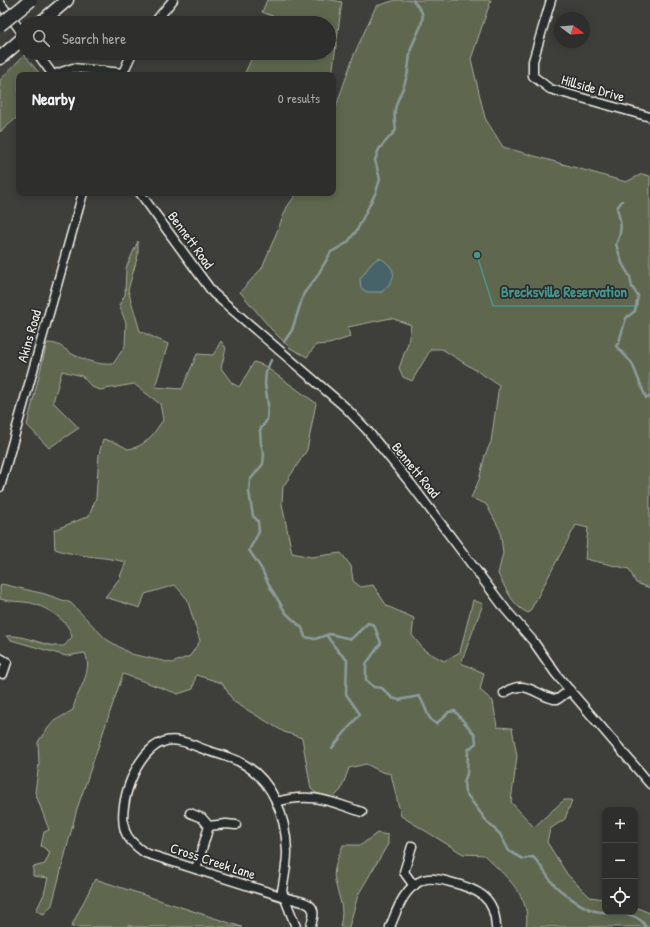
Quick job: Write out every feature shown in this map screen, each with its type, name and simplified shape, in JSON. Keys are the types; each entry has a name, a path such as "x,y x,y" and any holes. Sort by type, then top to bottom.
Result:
{"highway":[{"path":"0,25 31,0"},
{"path":"48,16 65,2"},
{"path":"0,58 16,44"}],"street":[{"path":"160,16 173,0"},
{"name":"Hillside Drive","path":"551,0 532,61 533,76 550,89 649,115"},
{"path":"0,2 16,24"},
{"path":"42,60 51,72"},
{"path":"123,72 129,60"},
{"path":"62,72 73,68 106,72"},
{"name":"Akins Road","path":"0,487 82,196"},
{"name":"Bennett Road","path":"142,196 213,293 345,407 367,430 411,484 506,610 533,641 556,674 650,784"},
{"path":"0,658 8,662 3,674 0,673"},
{"path":"504,693 512,687 522,687 536,690 549,698 558,699 570,690"},
{"name":"Cross Creek Lane","path":"276,802 273,792 258,774 238,761 177,740 164,741 151,748 142,759 131,780 126,800 125,832 135,846 145,853 284,897 313,908 315,916 310,927"},
{"path":"296,927 282,892 287,853 282,817 276,802 293,797 310,797 362,812"},
{"path":"190,813 202,818 209,826"},
{"path":"209,826 226,824 236,826"},
{"path":"196,869 209,826"},
{"path":"412,846 404,872 414,886"},
{"path":"390,927 398,907 409,889 423,880 442,880 466,886 481,893 491,905 495,915 496,927"}],"green space":[{"path":"267,0 332,0 342,2 336,46 336,16 272,16 262,12"},
{"path":"396,0 491,0 471,59 485,118 503,147 626,182 642,174 650,176 650,588 636,583 629,569 585,559 588,528 576,525 529,613 524,611 510,597 498,574 503,553 500,530 486,504 471,498 479,480 485,455 491,442 499,385 442,349 431,349 412,381 403,377 399,368 408,343 411,325 391,318 348,327 350,337 329,344 316,345 307,357 290,348 271,329 240,292 262,268 287,207 295,196 336,196 336,107 353,57 376,6"},
{"path":"19,60 28,60 38,72 16,72 16,119 0,132 0,80"},
{"path":"251,60 334,60 332,72 245,72"},
{"path":"138,241 138,255 128,290 140,331 168,344 155,387 182,389 197,354 213,355 221,341 226,348 221,368 232,383 239,387 254,362 263,365 316,403 307,450 283,487 282,504 292,553 311,557 341,553 351,566 353,581 361,587 373,585 387,606 414,618 412,635 424,650 444,661 460,652 473,600 483,604 461,663 484,673 480,690 493,701 497,727 512,728 517,756 511,802 534,827 564,800 572,800 565,819 550,829 547,842 567,874 590,897 602,899 602,915 638,915 638,908 650,913 650,927 526,927 527,916 525,905 521,896 508,878 484,855 463,854 401,816 391,774 382,772 366,764 349,768 341,790 333,798 316,793 311,789 302,738 284,732 234,702 222,683 196,675 193,689 178,694 123,674 77,809 52,905 44,914 36,911 44,894 48,878 33,876 33,867 45,864 50,852 41,846 44,832 49,830 35,792 39,764 38,742 54,721 73,710 86,675 87,660 85,653 66,656 11,640 6,636 21,637 57,646 64,646 72,637 70,631 62,620 50,611 31,603 0,599 0,586 2,584 45,594 71,603 106,639 131,654 172,663 190,656 200,641 187,599 175,585 145,594 140,608 105,597 119,579 126,562 72,554 55,549 54,530 89,516 96,498 99,454 103,439 117,443 128,449 140,446 156,430 163,420 160,404 134,384 100,390 92,387 82,376 62,371 53,402 79,428 49,448 27,425 47,343 59,345 74,355 88,361 108,364 113,364 125,346 126,323 119,305 125,295 126,268"},
{"path":"377,833 388,835 388,844 358,895 349,927 340,927 342,908 334,872 343,845 361,845"},
{"path":"95,879 242,927 133,927 128,925 126,927 71,927"}],"water":[{"path":"378,258 385,261 389,265 392,269 393,276 388,286 382,292 367,292 361,288 360,279 370,265"}],"waterway":[{"path":"284,342 292,330 304,293 316,278 331,252 347,243 357,230 376,192 380,179 375,160 379,149 396,130 395,107 407,76 412,45 419,31 423,17 420,9 413,0"},
{"path":"622,201 617,208 621,226 620,235 616,244 622,263 630,277 632,287 638,296 635,311 626,318 619,342 616,346 632,363 646,398 650,397"},
{"path":"271,360 266,372 265,384 268,404 267,420 260,430 261,444 264,454 263,464 250,480 249,492 253,516 258,521 259,532 249,550 261,568 270,587 286,613 302,628 305,637 315,639 330,634 351,639 368,623 374,625 381,643 366,664 366,680 374,687 382,688 392,698 399,700 419,696 428,715 436,724 449,712 455,711 475,735 476,743 468,750 467,774 464,782 465,792 488,823 500,834 509,851 523,859 533,857 549,879 560,890 584,907 595,911 630,915 642,921 646,927"},
{"path":"326,635 347,660 346,694 360,714 332,748"}],"place":[{"name":"Brecksville Reservation","path":"477,255"}]}
